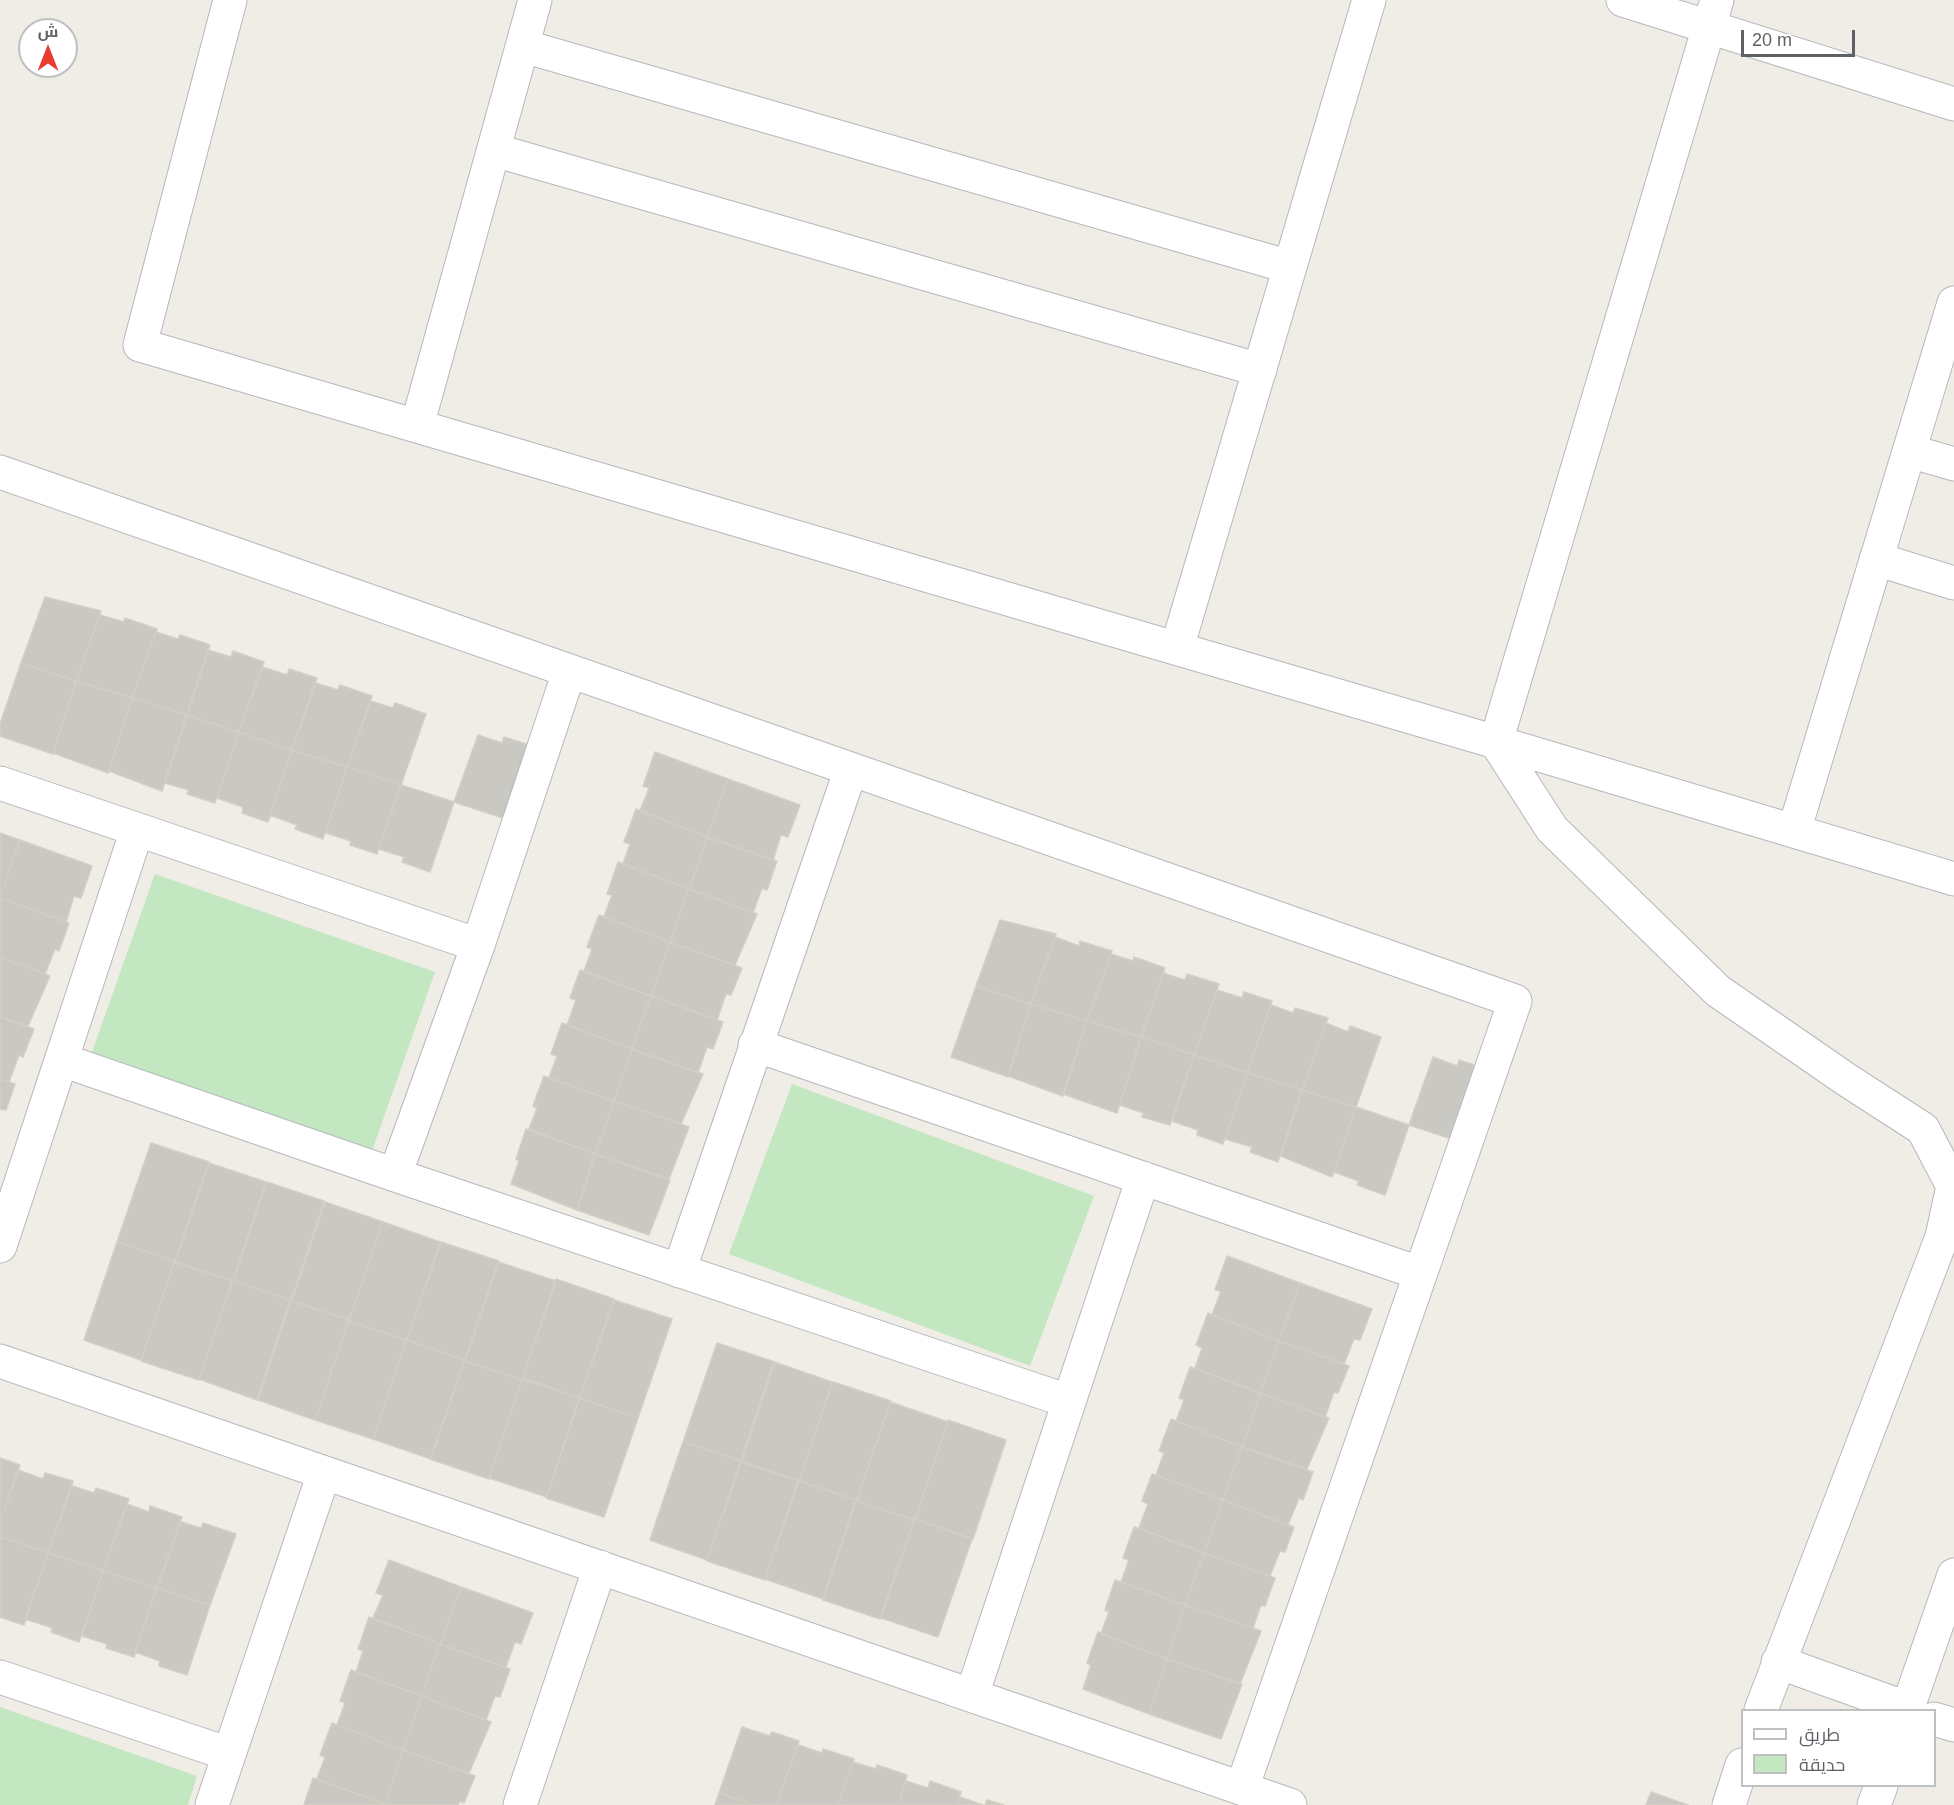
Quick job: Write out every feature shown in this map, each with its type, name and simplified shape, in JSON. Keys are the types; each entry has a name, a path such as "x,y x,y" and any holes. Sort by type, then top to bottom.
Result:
{"street":[{"path":"230,0 140,345 1497,742 1954,879"},
{"path":"417,426 535,0"},
{"path":"1177,648 1370,0"},
{"path":"1623,0 1713,14 1954,104"},
{"path":"1713,14 1497,742 1552,829 1718,991 1923,1129 1953,1186 1942,1237 1761,1709"},
{"path":"523,46 1290,267"},
{"path":"494,150 1260,370"},
{"path":"1794,831 1954,303"},
{"path":"1909,451 1954,464"},
{"path":"0,472 1515,1001 1242,1788"},
{"path":"1876,559 1954,583"},
{"path":"395,1175 478,945 569,672"},
{"path":"679,1271 851,769"},
{"path":"0,783 478,945"},
{"path":"0,1246 137,830"},
{"path":"755,1045 1419,1273"},
{"path":"62,1060 395,1175 1068,1401"},
{"path":"972,1695 1143,1178"},
{"path":"0,1361 1290,1805"},
{"path":"212,1805 324,1473"},
{"path":"520,1805 600,1568"},
{"path":"1916,1709 1954,1575"},
{"path":"1778,1662 1907,1709"},
{"path":"0,1677 229,1754"},
{"path":"1936,1719 1954,1725"},
{"path":"1729,1805 1741,1772"},
{"path":"1874,1805 1880,1787"}],"green space":[{"path":"155,874 435,972 372,1151 92,1052"},
{"path":"792,1084 1094,1196 1030,1366 729,1254"},
{"path":"0,1707 197,1776 188,1805 0,1805"}],"building":[{"path":"45,597 101,611 76,681 21,663"},
{"path":"100,615 124,622 125,618 157,629 132,698 76,681"},
{"path":"156,632 178,639 180,635 210,645 187,715 132,698"},
{"path":"208,650 231,657 233,651 264,662 239,732 187,715"},
{"path":"21,663 76,681 53,754 0,736 0,724"},
{"path":"262,667 287,675 289,669 317,678 292,750 239,732"},
{"path":"76,681 132,698 108,773 53,753"},
{"path":"316,683 338,690 340,685 372,696 347,767 292,750"},
{"path":"132,698 187,715 162,791 109,771"},
{"path":"371,701 393,708 395,703 426,714 401,785 347,767"},
{"path":"187,715 239,732 215,803 187,794 189,790 165,783"},
{"path":"239,732 292,750 268,822 242,813 243,807 217,798"},
{"path":"478,735 502,743 504,737 538,748 512,821 454,802"},
{"path":"292,750 347,767 323,839 295,829 297,825 270,815"},
{"path":"655,752 728,779 707,837 640,811 649,788 643,786"},
{"path":"347,767 401,785 377,854 350,845 351,841 326,833"},
{"path":"728,779 800,805 788,837 781,835 773,860 707,837"},
{"path":"401,785 454,802 430,872 402,862 404,857 379,849"},
{"path":"636,809 707,837 689,889 623,864 630,844 624,842"},
{"path":"0,833 20,840 0,898"},
{"path":"707,837 777,861 767,890 762,888 753,913 689,889"},
{"path":"20,840 92,866 81,898 74,896 66,922 0,898"},
{"path":"618,862 689,889 670,942 604,917 612,895 607,894"},
{"path":"689,889 757,914 735,965 670,942"},
{"path":"0,898 69,923 59,951 55,949 45,974 0,957"},
{"path":"599,915 670,942 651,996 584,971 592,949 587,947"},
{"path":"1000,920 1056,934 1031,1004 976,986"},
{"path":"1055,937 1079,946 1080,941 1112,951 1087,1021 1031,1004"},
{"path":"670,942 742,968 731,995 726,994 717,1020 651,996"},
{"path":"1111,954 1133,961 1134,957 1165,968 1141,1037 1087,1021"},
{"path":"0,957 50,976 28,1026 0,1017"},
{"path":"580,970 651,996 632,1049 567,1025 576,1000 570,998"},
{"path":"1163,973 1185,980 1187,974 1219,984 1194,1055 1141,1037"},
{"path":"976,986 1031,1004 1008,1077 951,1057"},
{"path":"1217,990 1242,998 1244,992 1272,1001 1247,1073 1194,1055"},
{"path":"651,996 723,1022 713,1049 707,1047 698,1073 632,1049"},
{"path":"1031,1004 1087,1021 1063,1096 1008,1076"},
{"path":"1271,1005 1293,1013 1295,1008 1328,1018 1302,1090 1247,1073"},
{"path":"0,1017 34,1029 23,1057 19,1055 9,1082 0,1079"},
{"path":"1087,1021 1141,1037 1117,1113 1063,1094"},
{"path":"562,1023 632,1049 614,1101 549,1078 557,1056 551,1054"},
{"path":"1326,1023 1348,1032 1350,1026 1381,1037 1356,1107 1302,1090"},
{"path":"1141,1037 1194,1055 1170,1125 1142,1117 1144,1113 1120,1105"},
{"path":"632,1049 703,1074 681,1124 614,1101"},
{"path":"1194,1055 1247,1073 1223,1144 1197,1135 1198,1130 1172,1121"},
{"path":"1433,1057 1457,1066 1459,1060 1492,1071 1467,1144 1409,1125"},
{"path":"1247,1073 1302,1090 1278,1162 1250,1152 1252,1147 1225,1139"},
{"path":"544,1076 614,1101 595,1154 529,1129 537,1108 533,1106"},
{"path":"0,1079 15,1084 6,1110 0,1109"},
{"path":"1302,1090 1356,1107 1332,1177 1281,1156"},
{"path":"614,1101 689,1127 669,1179 595,1154"},
{"path":"1356,1107 1409,1125 1385,1195 1357,1185 1359,1181 1334,1172"},
{"path":"526,1129 595,1154 577,1210 511,1184"},
{"path":"151,1143 209,1162 175,1261 117,1242"},
{"path":"595,1154 670,1180 649,1235 577,1210"},
{"path":"209,1163 266,1182 233,1281 175,1262"},
{"path":"267,1182 324,1201 291,1300 233,1281"},
{"path":"325,1202 383,1222 349,1320 292,1301"},
{"path":"383,1222 440,1242 407,1340 349,1321"},
{"path":"117,1242 175,1261 141,1360 84,1340"},
{"path":"441,1242 499,1261 465,1360 407,1340"},
{"path":"1227,1256 1300,1283 1279,1341 1212,1315 1221,1291 1215,1290"},
{"path":"174,1262 232,1281 199,1380 141,1361"},
{"path":"498,1262 556,1281 522,1380 465,1361"},
{"path":"556,1279 614,1299 580,1398 523,1378"},
{"path":"233,1281 290,1300 257,1400 199,1379"},
{"path":"1300,1283 1372,1309 1360,1340 1354,1339 1344,1364 1279,1341"},
{"path":"614,1300 672,1319 638,1418 580,1398"},
{"path":"291,1301 349,1320 315,1420 258,1400"},
{"path":"1208,1313 1279,1341 1260,1393 1195,1368 1202,1348 1196,1345"},
{"path":"348,1321 406,1340 373,1439 315,1420"},
{"path":"406,1340 465,1360 431,1459 373,1439"},
{"path":"1279,1341 1349,1366 1338,1393 1334,1392 1325,1417 1260,1393"},
{"path":"717,1343 775,1362 742,1461 683,1442"},
{"path":"464,1361 522,1380 489,1479 430,1459"},
{"path":"774,1362 832,1382 799,1481 741,1461"},
{"path":"1190,1367 1260,1393 1242,1447 1176,1421 1184,1400 1179,1398"},
{"path":"522,1379 580,1398 547,1497 489,1478"},
{"path":"833,1382 891,1401 857,1500 799,1481"},
{"path":"1260,1393 1329,1418 1307,1469 1242,1447"},
{"path":"579,1398 638,1418 604,1517 546,1498"},
{"path":"890,1402 948,1422 915,1520 856,1501"},
{"path":"1171,1419 1242,1447 1223,1500 1156,1475 1164,1453 1159,1451"},
{"path":"948,1420 1006,1440 973,1539 915,1519"},
{"path":"683,1442 741,1461 707,1560 650,1540"},
{"path":"1242,1447 1313,1472 1303,1500 1299,1498 1288,1525 1223,1500"},
{"path":"0,1458 20,1465 0,1522"},
{"path":"741,1462 798,1481 765,1580 707,1561"},
{"path":"18,1470 43,1479 45,1473 73,1481 48,1553 0,1537 0,1522"},
{"path":"1152,1474 1223,1500 1204,1553 1139,1528 1148,1504 1142,1501"},
{"path":"799,1481 856,1500 823,1599 765,1579"},
{"path":"72,1486 94,1493 96,1488 129,1499 103,1571 48,1553"},
{"path":"1223,1500 1294,1527 1285,1552 1280,1551 1270,1576 1204,1553"},
{"path":"856,1501 914,1520 880,1619 823,1600"},
{"path":"127,1504 149,1512 150,1506 182,1517 157,1588 103,1571"},
{"path":"915,1519 972,1539 938,1637 881,1618"},
{"path":"181,1522 201,1528 203,1523 236,1534 210,1605 157,1588"},
{"path":"1134,1527 1204,1553 1185,1605 1121,1582 1129,1560 1123,1558"},
{"path":"0,1537 48,1553 24,1625 0,1617"},
{"path":"48,1553 103,1571 79,1642 51,1632 53,1628 25,1619"},
{"path":"1204,1553 1275,1578 1265,1606 1261,1605 1253,1628 1185,1605"},
{"path":"389,1560 461,1587 440,1644 373,1618 383,1595 376,1593"},
{"path":"103,1571 157,1588 134,1657 106,1648 107,1644 82,1636"},
{"path":"1115,1580 1185,1605 1167,1659 1101,1634 1109,1612 1105,1610"},
{"path":"461,1587 533,1613 521,1644 515,1642 506,1667 440,1644"},
{"path":"157,1588 210,1605 187,1675 159,1666 160,1661 135,1652"},
{"path":"1185,1605 1261,1631 1240,1684 1167,1659"},
{"path":"369,1617 440,1644 422,1696 356,1672 363,1651 358,1649"},
{"path":"1098,1632 1167,1659 1149,1714 1083,1689 1091,1665 1087,1663"},
{"path":"440,1644 510,1669 500,1697 495,1696 486,1720 422,1696"},
{"path":"1167,1659 1242,1684 1221,1739 1149,1714"},
{"path":"351,1670 422,1696 403,1750 337,1725 345,1703 340,1701"},
{"path":"422,1696 491,1722 469,1773 403,1750"},
{"path":"332,1723 403,1750 385,1804 317,1779 325,1757 320,1755"},
{"path":"742,1727 770,1736 772,1732 799,1741 776,1805 754,1805 719,1793"},
{"path":"798,1745 822,1753 823,1749 854,1759 838,1805 776,1805"},
{"path":"403,1750 475,1776 464,1803 460,1801 458,1805 385,1804"},
{"path":"853,1762 876,1769 877,1765 907,1775 898,1805 838,1805"},
{"path":"313,1778 385,1804 304,1805"},
{"path":"906,1781 928,1788 930,1781 961,1792 957,1805 898,1805"},
{"path":"1651,1792 1688,1805 1646,1805"},
{"path":"719,1793 754,1805 715,1805"},
{"path":"960,1797 983,1805 957,1805"},
{"path":"987,1800 1004,1805 985,1805"}]}
